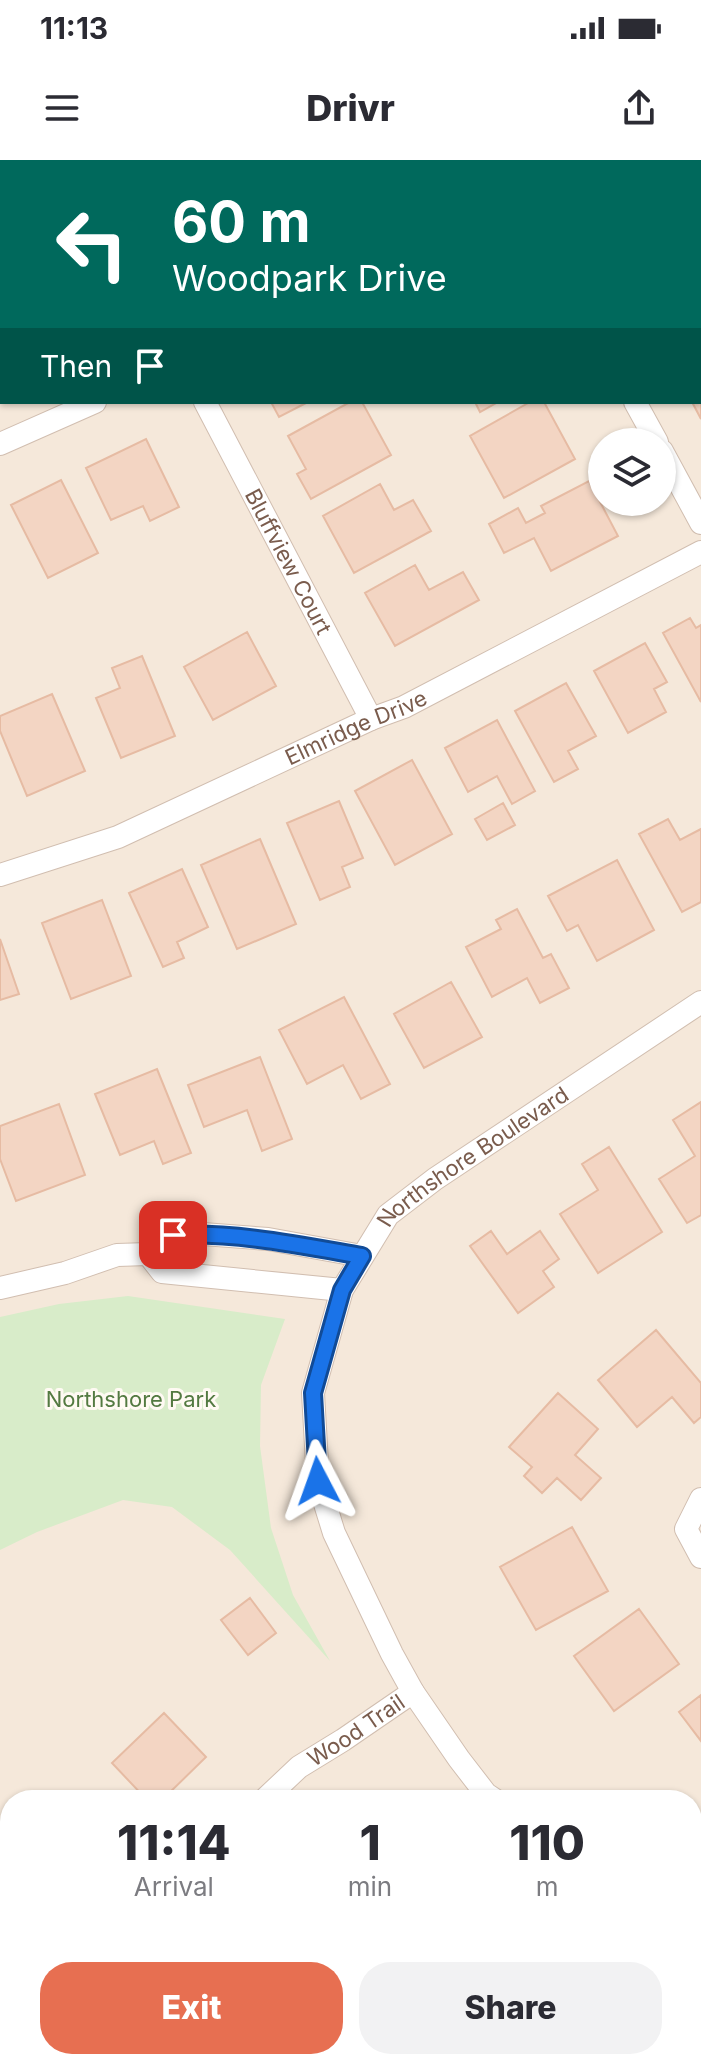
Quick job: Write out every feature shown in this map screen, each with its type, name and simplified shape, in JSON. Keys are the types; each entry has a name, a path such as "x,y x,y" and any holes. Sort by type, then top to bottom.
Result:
{"street":[{"path":"0,444 90,404"},
{"name":"Bluffview Court","path":"206,404 371,719"},
{"path":"636,404 649,428"},
{"path":"676,477 701,523"},
{"name":"Elmridge Drive","path":"0,875 118,837 371,719 404,707 701,552"},
{"name":"Northshore Boulevard","path":"483,1790 413,1692 334,1533 318,1481 313,1393 342,1290 388,1215 435,1179 701,1002"},
{"path":"0,1288 65,1273 117,1255 148,1254 173,1235 268,1239 362,1256"},
{"path":"148,1254 162,1272 342,1290"},
{"path":"701,1499 686,1529 701,1557"},
{"name":"Wood Trail","path":"275,1790 299,1767 413,1692"}],"shaded area":[{"path":"0,404 701,404 701,1790 0,1790"}],"green space":[{"name":"Northshore Park","path":"128,1296 285,1319 261,1385 260,1446 271,1528 293,1595 330,1661 230,1550 172,1507 123,1500 37,1532 0,1550 0,1317 59,1304"}],"building":[{"path":"272,404 304,404 279,417"},
{"path":"346,404 363,404 391,455 311,499 297,474 306,469 288,436"},
{"path":"476,404 494,404 480,412"},
{"path":"526,404 545,404 575,459 504,498 470,436"},
{"path":"693,404 701,404 701,419"},
{"path":"146,439 179,507 150,521 143,506 111,520 86,468"},
{"path":"61,480 98,553 48,578 11,505"},
{"path":"588,482 588,516 607,516 618,536 551,571 534,538 504,553 489,524 518,508 526,523 545,513 541,506"},
{"path":"380,484 394,510 413,500 431,531 354,573 323,516"},
{"path":"415,565 429,590 463,572 479,600 395,646 365,593"},
{"path":"690,618 696,628 701,625 701,702 663,633"},
{"path":"247,632 276,686 213,720 184,667"},
{"path":"645,643 667,682 654,689 666,712 628,733 594,671"},
{"path":"142,656 175,736 121,758 96,698 120,688 112,668"},
{"path":"566,683 596,736 568,751 578,769 554,782 515,711"},
{"path":"52,694 85,771 27,796 0,731 0,716"},
{"path":"497,720 535,791 512,804 497,776 468,792 445,748"},
{"path":"412,760 452,834 395,865 355,791"},
{"path":"339,801 363,858 342,867 350,887 320,900 287,823"},
{"path":"503,803 515,825 487,840 475,819"},
{"path":"668,819 680,840 701,829 701,902 682,912 639,834"},
{"path":"260,839 296,924 237,949 201,865"},
{"path":"617,860 654,930 597,961 578,925 567,931 548,896"},
{"path":"182,869 208,927 177,942 184,958 163,967 129,893"},
{"path":"102,900 131,976 71,999 42,923"},
{"path":"517,909 543,958 551,954 569,988 540,1003 527,978 492,997 466,947 501,929 496,920"},
{"path":"0,939 19,994 0,1000"},
{"path":"451,982 482,1037 424,1068 394,1014"},
{"path":"344,997 390,1084 361,1099 343,1065 307,1084 279,1030"},
{"path":"260,1057 292,1139 262,1151 247,1110 204,1127 188,1085"},
{"path":"157,1069 191,1153 163,1164 154,1141 120,1155 95,1094"},
{"path":"701,1102 701,1215 687,1223 659,1179 695,1156 673,1120"},
{"path":"59,1104 85,1175 16,1201 0,1159 0,1126"},
{"path":"609,1147 662,1232 598,1273 560,1214 598,1190 582,1164"},
{"path":"491,1231 507,1254 540,1231 559,1259 543,1271 554,1287 518,1313 470,1246"},
{"path":"656,1330 701,1383 701,1417 694,1423 672,1397 637,1427 598,1380"},
{"path":"558,1393 598,1429 575,1455 601,1478 581,1500 557,1478 542,1493 524,1476 532,1467 509,1447"},
{"path":"572,1527 608,1591 536,1630 500,1567"},
{"path":"250,1598 276,1633 248,1655 221,1620"},
{"path":"639,1609 679,1664 614,1711 574,1656"},
{"path":"701,1695 701,1741 679,1712"},
{"path":"164,1713 206,1757 172,1790 138,1790 112,1763"}],"route":[{"path":"173,1235 268,1239 362,1256 342,1290 313,1393 318,1481"}]}
